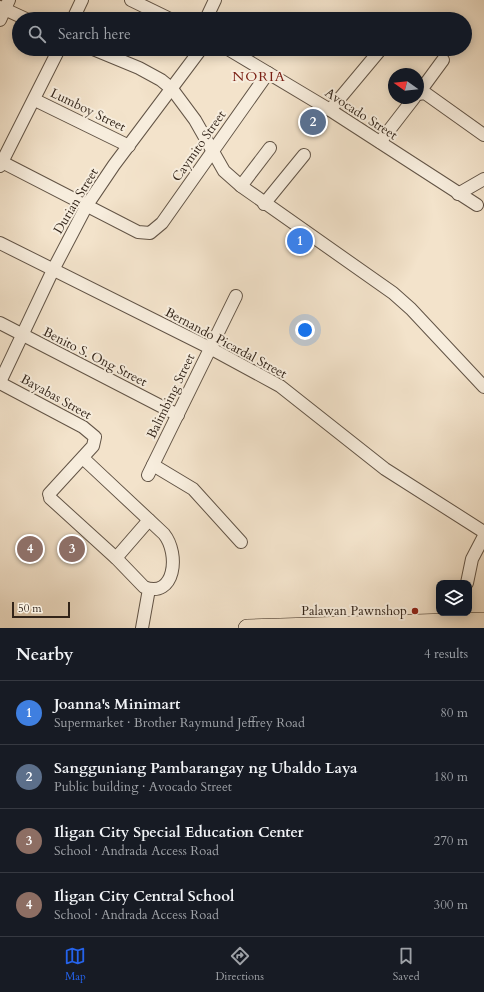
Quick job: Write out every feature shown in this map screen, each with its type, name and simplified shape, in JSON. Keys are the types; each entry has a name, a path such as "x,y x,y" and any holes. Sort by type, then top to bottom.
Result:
{"highway":[{"path":"247,628 473,621"}],"street":[{"path":"77,12 82,0"},
{"path":"131,0 156,12"},
{"path":"209,12 215,0"},
{"path":"56,56 35,100 1,163 87,206"},
{"path":"110,56 139,68 161,80 172,89 195,120 224,170 264,204 393,293 411,309 484,388"},
{"name":"Durian Street","path":"0,382 53,270 87,206 129,146 196,56"},
{"name":"Avocado Street","path":"240,56 330,110 477,205"},
{"path":"330,110 375,56"},
{"path":"424,86 442,60"},
{"name":"Caymito Street","path":"87,206 138,232 150,233 162,223 268,73"},
{"path":"424,94 484,135"},
{"name":"Lumboy Street","path":"35,100 129,146"},
{"path":"380,142 409,104"},
{"path":"241,186 270,148"},
{"path":"264,204 304,156"},
{"path":"458,194 484,179"},
{"name":"Bernando Picardal Street","path":"0,243 210,348 280,386 385,469 484,532"},
{"name":"Balimbing Street","path":"236,296 151,470 193,489 241,542"},
{"name":"Benito S. Ong Street","path":"0,323 178,415"},
{"name":"Bayabas Street","path":"0,382 83,427 95,437 93,446 49,496 116,558"},
{"path":"85,460 149,520 171,542 174,557 173,570 168,580 161,587 149,589 139,583 116,558 149,520"},
{"path":"468,580 472,560 484,536"},
{"path":"142,628 149,589"}],"place":[{"name":"Sangguniang Pambarangay ng Ubaldo Laya","path":"313,122"},
{"name":"Joanna's Minimart","path":"300,241"},
{"name":"Iligan City Central School","path":"30,549"},
{"name":"Iligan City Special Education Center","path":"72,549"},
{"name":"Palawan Pawnshop","path":"415,611"}],"district":[{"name":"NORIA","path":"259,76"}]}
